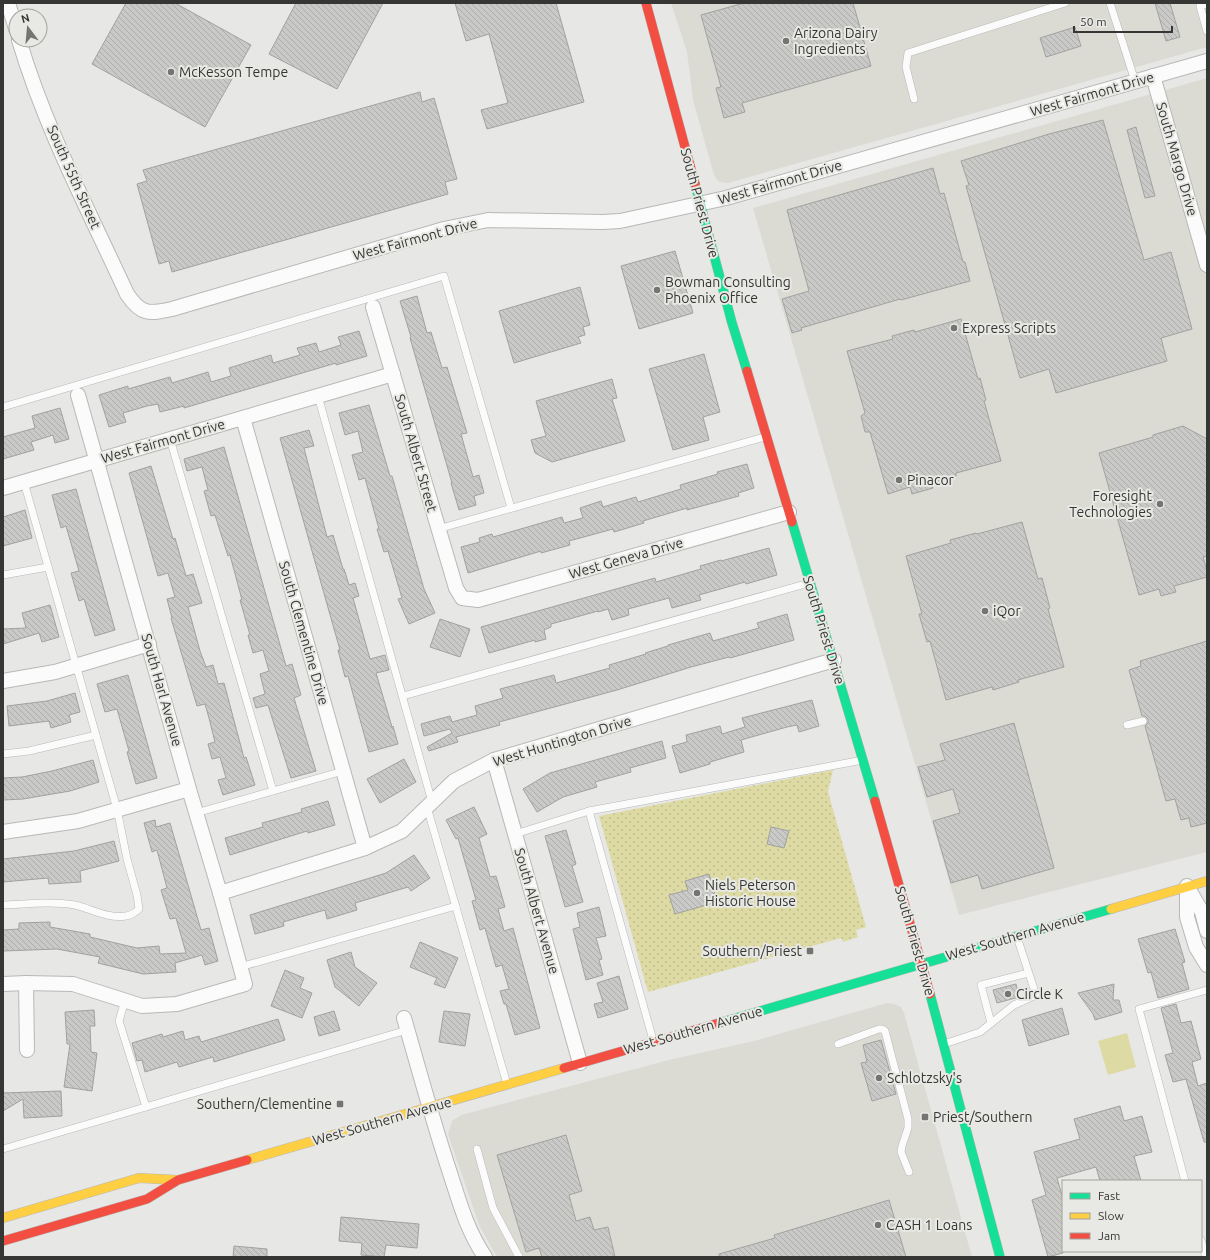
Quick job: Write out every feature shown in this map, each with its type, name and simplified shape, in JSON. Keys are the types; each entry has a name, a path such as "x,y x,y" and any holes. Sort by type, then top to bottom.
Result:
{"main road":[{"name":"South Priest Drive","path":"646,3 731,319 834,660 922,963 1000,1257"},
{"name":"West Southern Avenue","path":"3,1241 147,1199 178,1180 1207,881"},
{"name":"West Southern Avenue","path":"3,1218 139,1178 178,1180"}],"street":[{"name":"South 55th Street","path":"22,48 38,95 58,143 127,294 138,309"},
{"name":"West Fairmont Drive","path":"138,309 148,313 172,309 444,228 488,220 620,221 726,198 1207,61"},
{"name":"South Margo Drive","path":"1153,76 1207,265"},
{"name":"South Albert Street","path":"373,307 456,588 462,598"},
{"name":"West Fairmont Drive","path":"3,488 393,374"},
{"name":"South Harl Avenue","path":"78,395 245,984 178,1004 142,1006 125,1000"},
{"name":"South Clementine Drive","path":"243,418 365,848"},
{"name":"West Geneva Drive","path":"462,598 478,600 789,512"},
{"path":"3,681 55,672 149,644"},
{"name":"West Huntington Drive","path":"220,893 365,848 402,831 454,781 494,760 834,660"},
{"name":"South Albert Avenue","path":"494,760 580,1063"},
{"path":"3,832 78,821 189,789"},
{"path":"1187,886 1202,912 1207,931"},
{"path":"1187,886 1188,917 1196,947 1207,962"},
{"path":"26,983 27,1050"},
{"path":"3,984 73,984 125,1000"},
{"path":"406,1024 429,1107 465,1221 475,1243 485,1257"}],"lane":[{"path":"914,99 906,67 908,53 1065,3"},
{"path":"1110,3 1135,81"},
{"path":"1207,4 1200,6 1207,31"},
{"path":"3,407 444,276 511,508"},
{"path":"318,396 402,696 456,906 507,1084"},
{"path":"438,529 766,436"},
{"path":"170,439 273,791"},
{"path":"3,905 49,903 75,906 112,916 126,917 134,914 139,908 117,809 24,482"},
{"path":"3,575 48,567"},
{"path":"402,696 810,582"},
{"path":"1127,725 1143,721"},
{"path":"3,754 29,751 96,735"},
{"path":"515,834 589,811 863,760"},
{"path":"196,813 343,771"},
{"path":"589,811 654,1042"},
{"path":"240,968 456,906"},
{"path":"944,1044 980,1032 1014,1005 1036,995 1017,936"},
{"path":"991,1023 981,985 1028,973"},
{"path":"1185,1180 1139,1009 1207,990"},
{"path":"125,1000 119,1021 146,1107"},
{"path":"3,1149 146,1107 406,1024"},
{"path":"838,1044 879,1029 882,1029 885,1032 908,1119 908,1128 901,1152 909,1172"},
{"path":"477,1149 493,1208 518,1257"},
{"path":"1202,1243 1206,1257"}],"shaded area":[{"path":"671,3 1207,3 1207,47 725,183 718,181 714,175 693,100 687,52"},
{"path":"1207,78 1207,852 959,915 753,208"},
{"path":"833,770 828,792 866,927 856,930 858,937 843,942 841,938 648,992 599,816"},
{"path":"887,1003 901,1007 904,1013 972,1257 498,1257 494,1252 479,1225 448,1134 452,1121 461,1115 669,1060 754,1041"},
{"path":"1127,1033 1136,1067 1108,1075 1098,1041"}],"building":[{"name":"McKesson Tempe","path":"126,3 175,3 251,45 205,127 92,64"},
{"name":"McKesson Tempe","path":"296,3 383,3 337,89 269,54"},
{"path":"455,3 556,3 584,102 487,129 481,110 508,103 489,34 466,41"},
{"name":"Arizona Dairy Ingredients","path":"744,3 853,3 871,66 742,103 745,112 724,118 716,88 721,87 701,15"},
{"path":"1155,3 1170,3 1180,37 1166,41"},
{"path":"1075,27 1081,46 1046,57 1040,38"},
{"path":"420,92 422,102 434,98 457,179 445,182 448,194 172,272 169,261 159,264 137,184 147,181 143,170"},
{"path":"1103,120 1144,260 1171,252 1192,329 1161,338 1167,361 1056,393 1049,369 1020,378 966,186 969,185 961,161 1049,134"},
{"path":"1136,127 1155,196 1145,198 1127,130"},
{"path":"933,168 940,194 944,193 963,262 965,262 970,281 901,300 900,299 801,328 802,330 792,333 782,299 809,291 787,210"},
{"name":"Bowman Consulting Phoenix Office","path":"675,251 693,313 639,329 621,266"},
{"path":"580,287 590,325 583,327 585,335 578,337 581,343 514,363 499,311"},
{"path":"417,296 427,333 431,332 442,368 447,367 467,433 461,434 473,477 479,475 484,493 474,496 476,505 459,510 400,301"},
{"path":"961,319 978,379 980,378 986,400 984,401 1001,461 956,473 956,476 931,483 933,488 912,494 910,487 888,494 870,432 865,432 861,416 865,413 847,351 893,339 892,336 914,330 915,332"},
{"path":"359,331 367,356 336,365 336,363 184,408 184,406 160,412 158,404 147,406 123,413 126,422 109,427 99,395 128,386 128,389 170,377 172,383 208,372 211,382 231,376 229,368 271,355 273,363 300,355 297,348 316,343 319,352 341,345 338,337"},
{"path":"704,354 720,412 703,417 709,440 673,450 649,369"},
{"path":"612,379 617,398 612,399 625,441 552,462 535,453 531,440 546,436 536,401"},
{"path":"369,405 390,476 392,476 424,589 435,613 409,624 398,599 402,598 388,551 384,552 365,478 359,480 352,455 363,452 358,431 345,435 339,413"},
{"path":"60,408 69,439 55,443 53,435 31,442 34,450 3,459 3,437 35,428 32,416"},
{"name":"Foresight Technologies","path":"1183,426 1207,439 1207,556 1203,557 1207,577 1174,586 1176,592 1161,596 1159,589 1139,595 1099,453 1153,437 1153,435"},
{"path":"309,430 314,446 304,448 327,537 333,535 349,585 355,583 359,596 353,598 370,659 385,655 389,670 376,673 398,744 369,752 348,676 345,677 338,650 340,650 280,438"},
{"path":"224,447 286,666 292,664 301,695 294,698 316,771 291,778 268,705 256,708 253,698 265,694 260,674 269,671 263,650 253,653 248,635 250,635 240,600 242,600 230,555 228,556 215,515 211,516 204,491 208,490 202,467 187,471 184,459"},
{"path":"747,464 754,488 738,493 739,496 687,510 687,508 643,521 644,523 614,532 613,529 569,541 570,545 541,553 541,551 468,573 461,547 480,542 479,538 492,534 493,537 562,517 564,523 583,518 580,508 601,501 603,507 636,497 638,502 681,489 680,485 718,474 717,472"},
{"path":"151,466 186,576 193,574 202,603 188,607 200,651 206,667 213,665 218,684 224,683 244,758 246,757 255,785 223,795 218,780 226,778 220,757 212,759 208,744 215,742 205,704 197,706 171,618 167,599 175,597 168,573 158,576 129,473"},
{"path":"76,489 115,630 95,636 84,599 79,601 71,573 79,571 66,526 61,528 52,495"},
{"path":"25,510 32,538 3,546 3,517"},
{"name":"iQor","path":"1022,522 1038,579 1042,578 1050,608 1048,609 1064,667 1018,680 1019,682 993,690 992,687 946,700 930,641 927,642 919,614 922,614 906,556 951,543 950,540"},
{"path":"769,548 777,575 699,595 701,600 672,608 669,598 628,609 629,615 612,620 608,609 598,611 551,624 551,627 544,630 546,639 535,642 535,640 489,653 481,627 655,578 656,582 701,569 700,566"},
{"path":"50,605 59,637 42,642 39,633 3,644 3,629 26,628 22,613"},
{"path":"787,614 794,640 691,667 617,690 499,722 500,725 456,737 458,742 429,751 427,747 452,733 450,729 424,736 421,724 450,716 452,722 477,715 475,706 503,698 500,689 554,675 556,683 610,668 609,665 646,654 645,653 668,645 710,633 713,641 759,628 757,623"},
{"path":"440,619 470,629 460,657 430,647"},
{"path":"1207,641 1207,823 1191,827 1189,818 1181,820 1175,799 1166,801 1145,726 1148,723 1148,719 1145,716 1142,716 1129,670 1141,666 1140,661"},
{"path":"128,675 157,778 136,784 127,752 129,751 117,709 105,712 97,684"},
{"path":"75,693 80,712 69,715 71,722 51,728 49,721 9,726 7,706 47,701"},
{"path":"812,700 819,726 799,732 797,725 741,740 744,752 680,773 672,746 687,742 686,735 720,726 722,734 745,727 742,718"},
{"path":"1014,723 1054,868 982,889 978,875 951,883 933,821 960,813 953,789 927,797 918,767 945,760 940,744"},
{"path":"662,741 666,758 630,768 631,772 595,782 597,787 563,797 537,812 523,789 550,773"},
{"path":"404,759 416,782 380,803 367,779"},
{"path":"93,760 99,782 70,791 23,799 3,800 3,778 22,777 52,771"},
{"path":"328,801 335,825 308,833 307,831 230,855 225,838 263,827 262,823 302,812 301,809"},
{"path":"474,807 487,834 479,838 490,877 496,876 505,907 498,909 504,931 513,928 540,1028 515,1035 506,1004 504,1004 500,991 509,989 502,965 496,967 485,928 480,930 472,901 476,900 458,838 456,839 446,820"},
{"path":"155,820 156,827 170,823 201,930 209,928 218,961 205,965 202,955 175,963 176,972 143,974 98,963 100,957 57,949 3,951 3,930 19,929 19,923 50,922 50,927 90,934 90,937 137,948 159,946 160,954 186,953 176,918 170,919 161,890 167,888 157,850 152,852 144,823"},
{"path":"771,827 789,831 784,848 767,844"},
{"path":"566,830 576,864 572,866 583,902 565,907 545,836"},
{"path":"114,841 119,861 80,871 81,882 49,884 48,878 3,882 3,859 74,851"},
{"path":"414,855 430,878 411,891 408,887 355,903 357,910 327,919 325,910 283,922 284,926 255,934 250,915 386,873"},
{"name":"Niels Peterson Historic House","path":"709,874 717,902 675,914 669,895 688,890 685,881"},
{"path":"599,907 606,936 596,938 602,959 599,960 603,975 586,980 573,929 580,927 577,913"},
{"path":"1175,929 1185,962 1182,963 1189,989 1158,998 1151,972 1148,973 1138,939"},
{"path":"420,942 458,958 445,988 434,984 437,978 410,967"},
{"path":"351,952 355,967 377,983 359,1006 335,987 327,960"},
{"path":"285,970 304,978 300,988 312,993 302,1018 271,1006"},
{"path":"619,976 628,1009 598,1018 594,1004 603,1002 597,983"},
{"path":"1016,984 1019,997 997,1003 993,990"},
{"path":"1114,984 1113,1000 1119,1000 1122,1012 1095,1020 1093,1014 1078,993"},
{"path":"1176,1004 1181,1023 1191,1021 1201,1059 1192,1062 1198,1086 1207,1083 1207,1142 1204,1142 1186,1079 1173,1082 1165,1055 1173,1053 1161,1008"},
{"path":"1062,1008 1069,1034 1029,1046 1022,1020"},
{"path":"94,1010 95,1026 90,1026 91,1052 97,1053 92,1091 64,1087 70,1044 67,1044 65,1012"},
{"path":"334,1011 340,1030 319,1036 314,1017"},
{"path":"444,1011 470,1014 465,1046 439,1042"},
{"path":"278,1019 285,1040 214,1062 213,1057 179,1067 177,1062 145,1072 142,1060 137,1061 132,1043 162,1034 163,1037 183,1031 185,1040 199,1036 201,1042"},
{"name":"Schlotzsky's","path":"881,1040 896,1094 872,1101 861,1063 867,1062 863,1045"},
{"path":"61,1091 62,1116 24,1118 23,1099 3,1111 3,1093"},
{"path":"1120,1106 1124,1121 1142,1116 1152,1152 1134,1156 1141,1180 1100,1180 1096,1167 1057,1178 1062,1196 1063,1253 1048,1257 1032,1200 1046,1195 1034,1152 1080,1139 1074,1119"},
{"path":"566,1135 582,1191 569,1195 576,1221 590,1217 594,1230 608,1227 615,1257 542,1257 539,1248 526,1252 497,1155"},
{"path":"889,1200 906,1257 719,1257 719,1254 775,1238 774,1235"},
{"path":"341,1217 419,1224 417,1248 386,1245 384,1257 361,1255 362,1243 339,1241"},
{"path":"234,1246 267,1249 267,1257 233,1257"}],"traffic: fast":[{"path":"695,184 732,323 747,371"},
{"path":"792,522 875,801"},
{"path":"719,1023 1111,909"},
{"path":"930,994 1000,1257"}],"traffic: slow":[{"path":"1111,909 1207,881"},
{"path":"247,1160 564,1068"},
{"path":"3,1218 139,1178 178,1180"}],"traffic: jam":[{"path":"646,3 695,184"},
{"path":"747,371 792,522"},
{"path":"875,801 930,994"},
{"path":"564,1068 719,1023"},
{"path":"3,1241 147,1199 178,1180 247,1160"}],"place":[{"name":"Arizona Dairy Ingredients","path":"786,41"},
{"name":"McKesson Tempe","path":"171,72"},
{"name":"Bowman Consulting Phoenix Office","path":"657,290"},
{"name":"Express Scripts","path":"954,328"},
{"name":"Pinacor","path":"899,480"},
{"name":"Foresight Technologies","path":"1160,504"},
{"name":"iQor","path":"985,611"},
{"name":"Niels Peterson Historic House","path":"697,893"},
{"name":"Southern/Priest","path":"810,951"},
{"name":"Circle K","path":"1008,994"},
{"name":"Schlotzsky's","path":"879,1078"},
{"name":"Southern/Clementine","path":"340,1104"},
{"name":"Priest/Southern","path":"925,1117"},
{"name":"CASH 1 Loans","path":"878,1225"}]}
